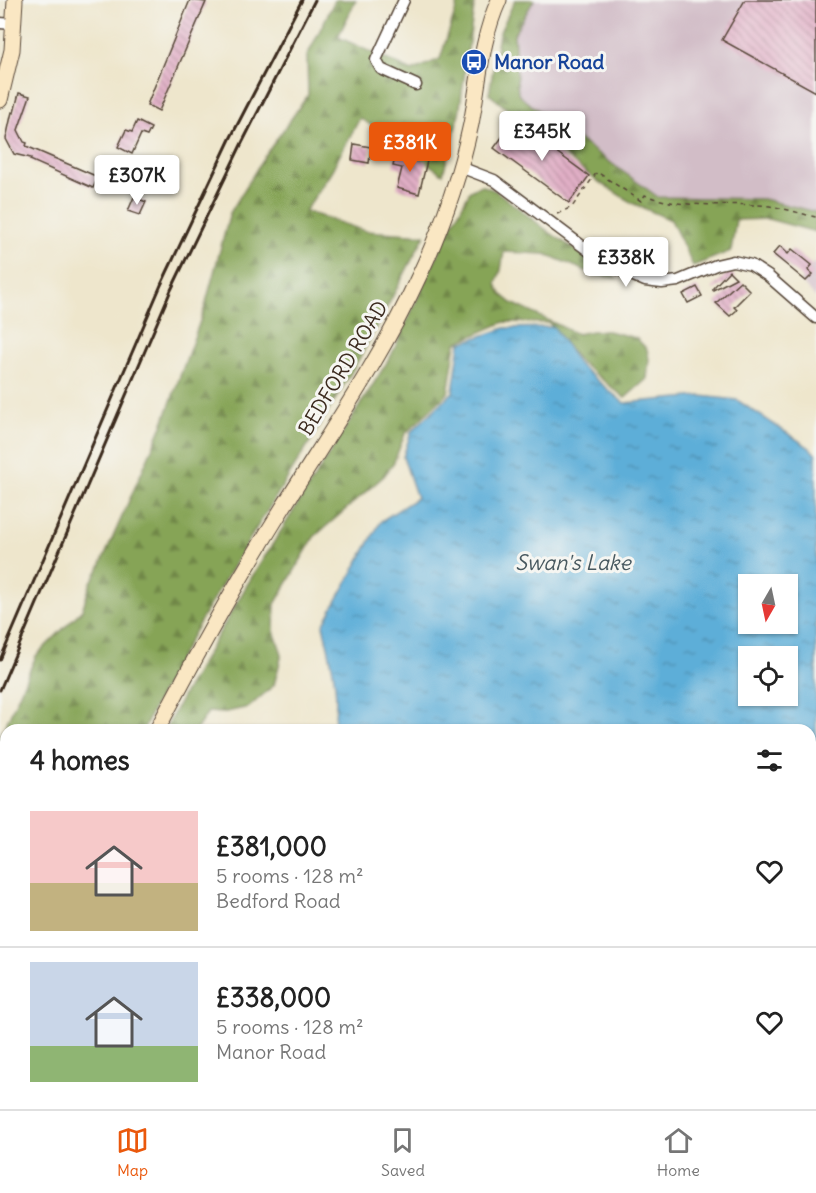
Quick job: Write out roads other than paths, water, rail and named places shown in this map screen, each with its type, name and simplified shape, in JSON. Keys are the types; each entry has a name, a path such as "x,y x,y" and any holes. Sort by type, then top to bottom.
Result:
{"main road":[{"path":"0,100 12,50 7,24 15,0"},
{"name":"BEDFORD ROAD","path":"160,724 248,565 371,368 422,272 459,166 470,126 486,35 499,0"}],"street":[{"path":"404,0 376,60 381,69 416,85"},
{"path":"459,166 494,180 597,257 645,281 662,283 678,281 716,265 733,261 751,265 768,276 816,318"}],"water":[{"name":"Swan's Lake","path":"554,327 578,364 624,403 701,396 737,400 810,448 816,455 816,724 334,724 335,690 323,625 381,521 417,498 403,457 411,432 453,392 460,343 505,328"}],"railway":[{"path":"0,660 161,285 230,139 302,0"},
{"path":"0,690 171,290 315,0"}],"place":[{"name":"Manor Road","path":"474,62"}]}
